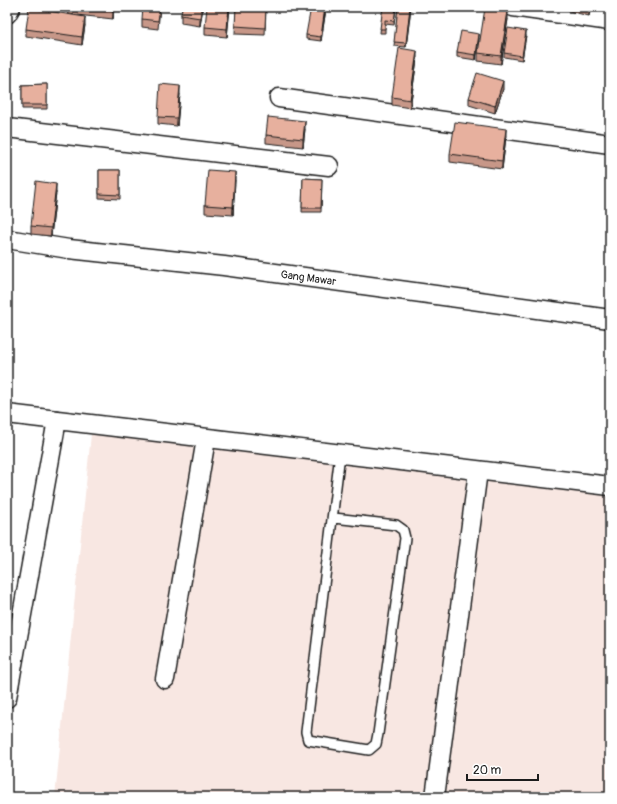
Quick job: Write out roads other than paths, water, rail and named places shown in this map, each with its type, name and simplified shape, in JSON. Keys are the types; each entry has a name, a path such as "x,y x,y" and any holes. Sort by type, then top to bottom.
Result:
{"street":[{"path":"7,14 11,7"},
{"path":"513,7 610,21"},
{"path":"279,98 610,144"},
{"path":"7,128 329,166"},
{"name":"Gang Mawar","path":"7,239 70,249 224,266 610,319"},
{"path":"7,414 206,439 610,486"},
{"path":"7,698 57,420"},
{"path":"165,679 206,439"},
{"path":"435,797 478,471"}],"lane":[{"path":"334,518 396,525 403,530 404,534 378,734 376,744 368,750 308,740 306,732 334,518 340,454"}]}
